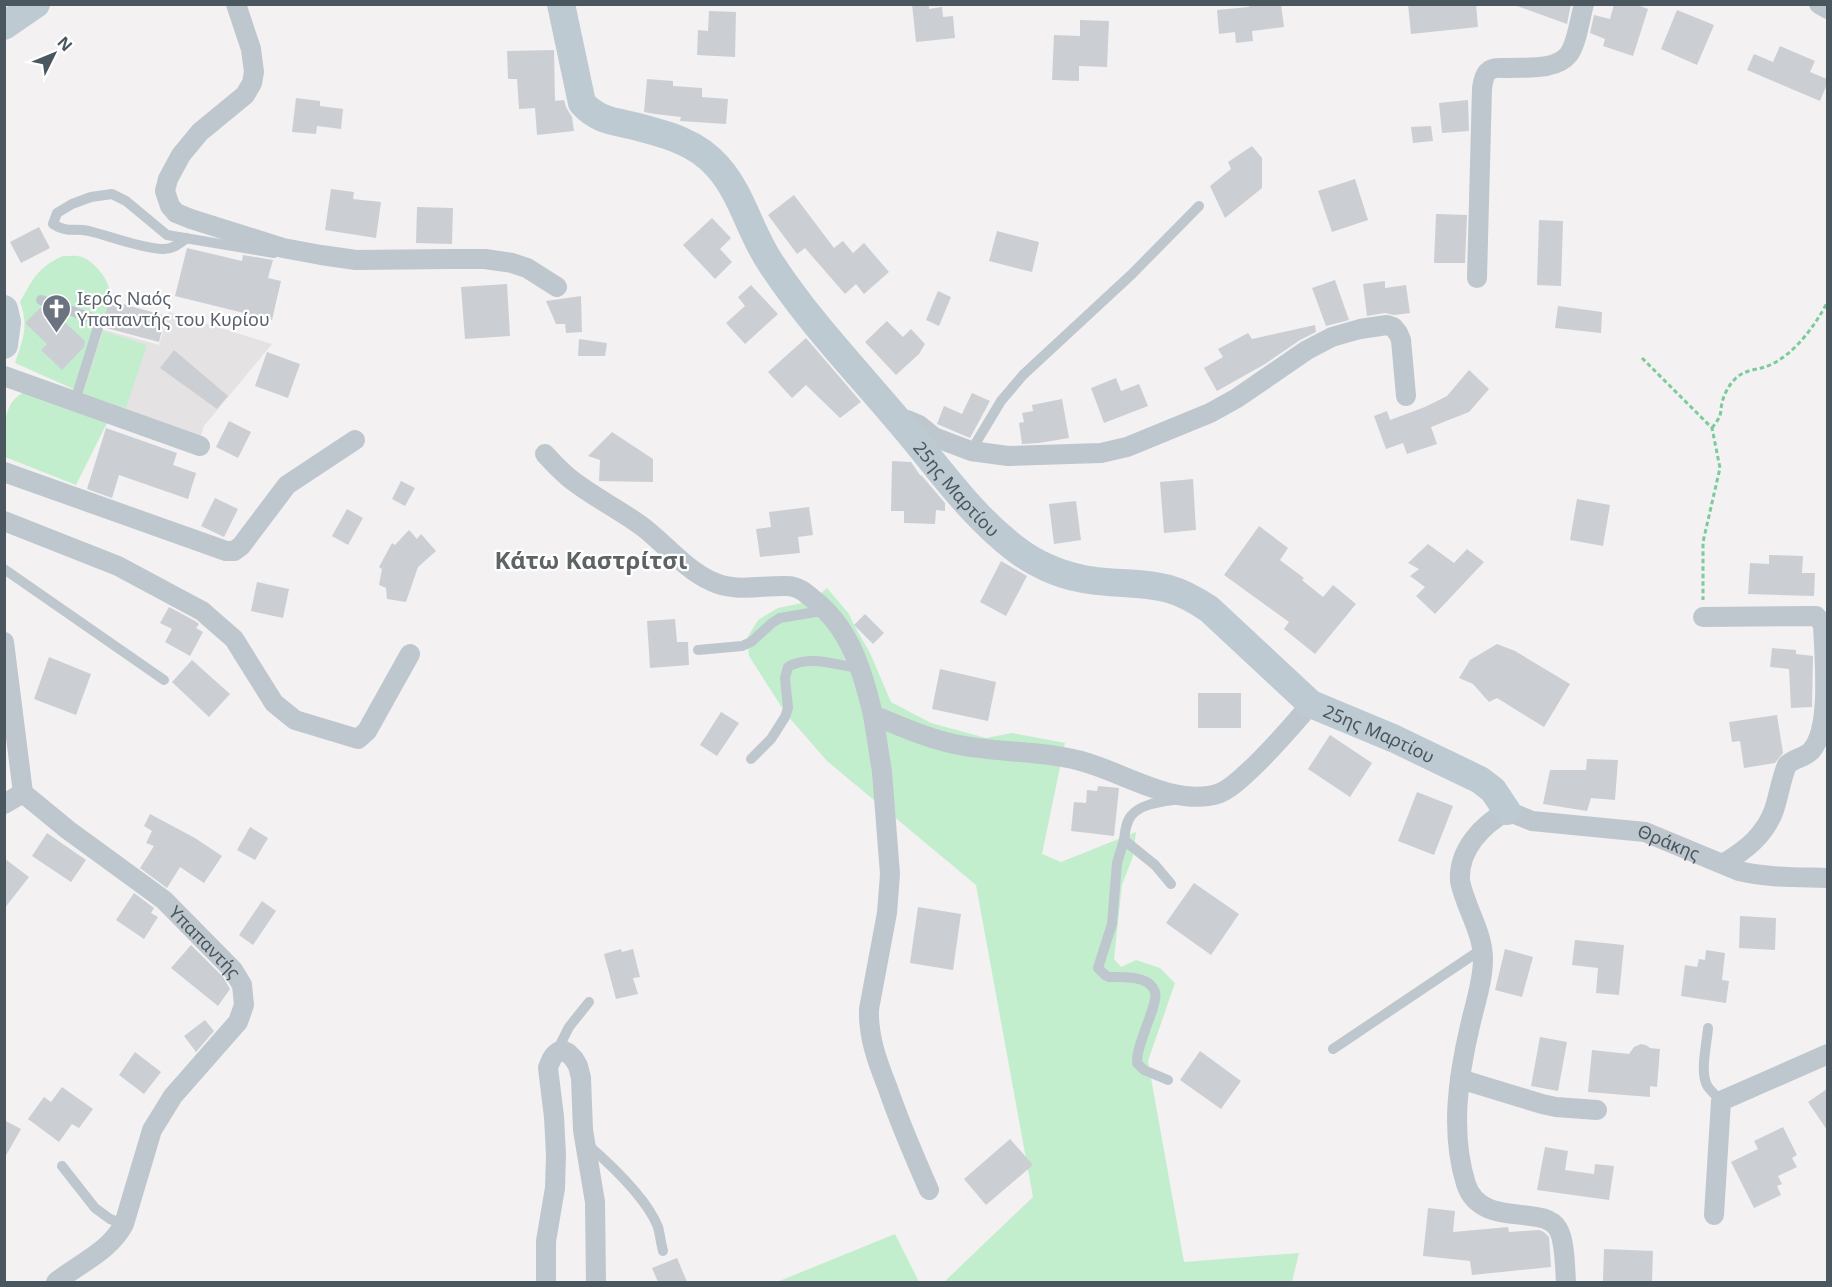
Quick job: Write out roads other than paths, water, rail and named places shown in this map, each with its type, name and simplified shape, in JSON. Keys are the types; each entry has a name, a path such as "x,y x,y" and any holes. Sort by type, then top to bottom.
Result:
{"street":[{"path":"4,26 36,4"},
{"path":"236,4 251,49 254,72 252,83 245,95 200,132 181,154 168,178 165,191 170,206 176,213 283,248 356,260 484,259 512,263 527,268 556,287"},
{"name":"25ης Μαρτίου","path":"561,4 582,103 590,113 602,119 676,138 701,150 718,167 732,186 768,260 801,308 980,518 1019,552 1049,568 1079,578 1167,588 1193,598 1209,609 1311,704 1395,739 1480,780 1493,789 1507,812"},
{"path":"1477,278 1482,88 1485,77 1489,71 1496,68 1556,64 1563,59 1572,48 1584,4"},
{"path":"1819,4 1827,9"},
{"path":"4,309 7,322 4,345"},
{"path":"900,422 907,420 919,425 934,438 971,451 1008,456 1101,453 1127,447 1210,413 1237,399 1307,350 1332,337 1360,329 1387,325 1393,327 1401,340 1406,396"},
{"path":"4,376 200,446"},
{"path":"4,471 226,551 234,551 241,546 287,484 355,440"},
{"path":"545,454 568,477 641,525 711,581 739,588 789,585 798,588 827,610 847,638 861,668 873,714 882,772 890,874 887,913 868,1024 878,1063 900,1124 929,1190"},
{"path":"4,521 118,566 202,610 234,639 274,703 295,720 358,739 367,731 410,654"},
{"path":"1703,617 1816,616 1823,624 1826,712 1822,731 1811,751 1787,765 1774,810 1761,833 1746,849 1724,863"},
{"path":"4,642 23,793 4,804"},
{"path":"873,714 923,736 956,744 1075,759 1187,798 1220,793 1233,786 1274,748 1311,704"},
{"name":"Υπαπαντής","path":"23,793 68,830 164,900 233,970 242,985 244,1005 238,1022 173,1096 152,1130 124,1224 108,1246 56,1282"},
{"path":"1507,812 1485,826 1472,842 1464,855 1459,873 1461,889 1482,949 1482,972 1467,1035 1460,1079 1457,1139 1466,1184 1476,1202 1491,1210 1547,1219 1554,1224 1561,1236 1566,1282"},
{"name":"Θράκης","path":"1507,812 1532,821 1645,832 1739,871 1761,875 1827,878"},
{"path":"546,1282 546,1241 556,1170 556,1133 548,1068 555,1053 562,1050 568,1053 578,1066 581,1078 584,1142 595,1202 596,1282"},
{"path":"1714,1215 1722,1101 1827,1054"},
{"path":"1460,1079 1549,1105 1597,1110"}],"lane":[{"path":"187,238 175,247 163,249 87,231 62,230 53,224 57,213 72,204 91,197 112,194 126,201 167,235 189,238 278,254 283,248"},
{"path":"971,451 1000,401 1023,375 1132,274 1199,206"},
{"path":"41,300 100,321 75,401"},
{"path":"4,569 164,680"},
{"path":"698,650 742,646 751,642 772,622 780,618 827,610"},
{"path":"751,759 771,739 785,717 788,708 785,678 788,667 794,663 806,661 861,668"},
{"path":"1168,1080 1144,1070 1137,1064 1140,1041 1155,999 1154,989 1141,979 1109,977 1098,968 1112,924 1118,863 1131,815 1155,803 1187,798"},
{"path":"1124,840 1155,865 1171,884"},
{"path":"1333,1049 1482,949"},
{"path":"555,1053 569,1027 589,1002"},
{"path":"1708,1028 1704,1079 1707,1086 1722,1101"},
{"path":"584,1142 617,1172 643,1202 658,1228 663,1251"},
{"path":"62,1166 95,1208 110,1219 124,1224"}],"place":[{"name":"Ιερός Ναός Υπαπαντής του Κυρίου","path":"56,334"}],"district":[{"name":"Κάτω Καστρίτσι","path":"591,559"}]}
